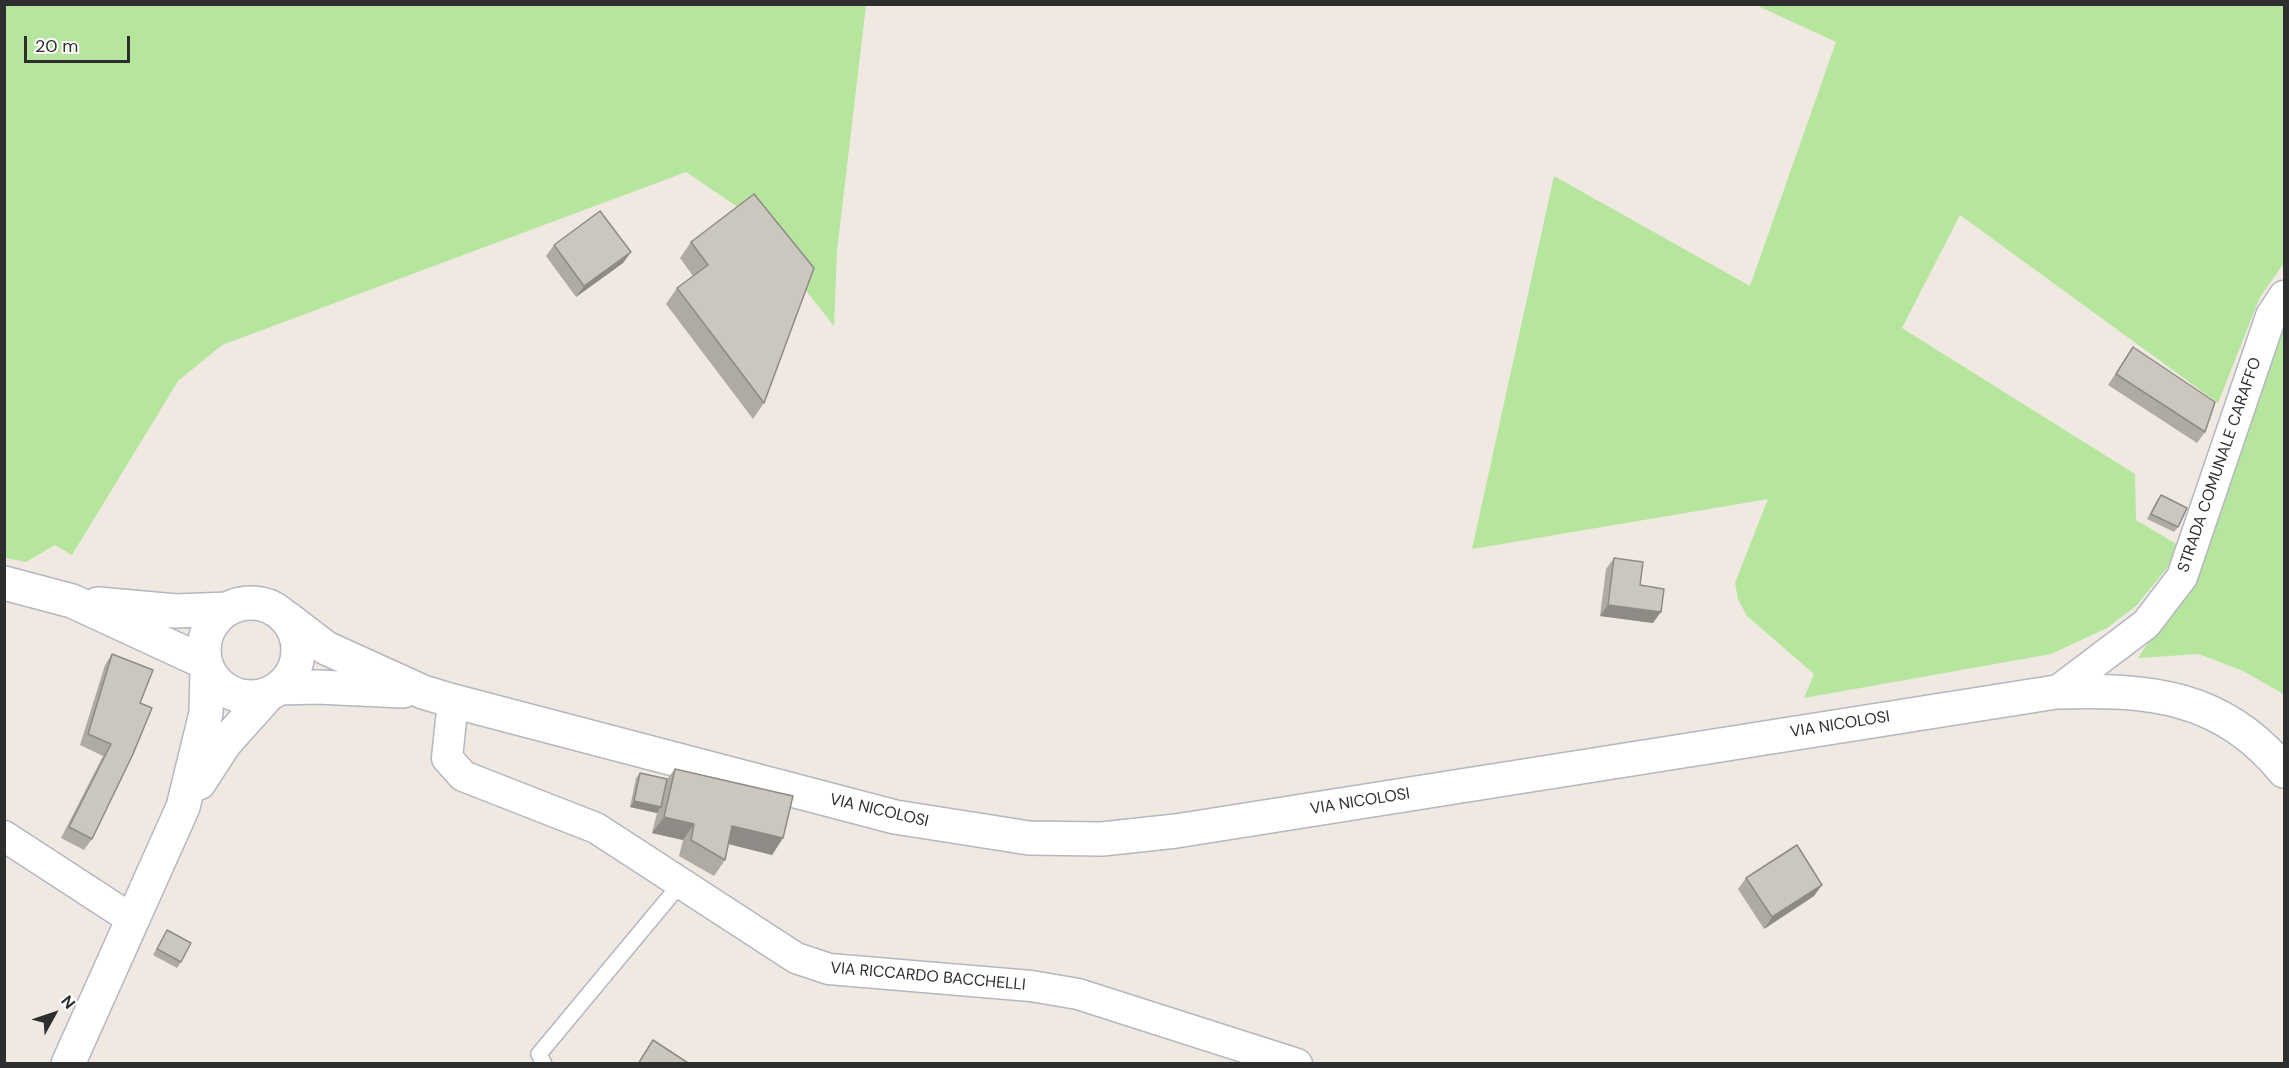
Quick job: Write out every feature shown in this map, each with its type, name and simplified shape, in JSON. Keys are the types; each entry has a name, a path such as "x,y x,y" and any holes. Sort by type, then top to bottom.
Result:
{"main road":[{"path":"4,583 72,601 176,611 228,609 243,604 258,603 274,609 326,648 438,696"},
{"path":"72,601 206,665 214,681 225,690 238,696 253,698 274,692 317,687 438,696"},
{"path":"68,1064 183,807 206,713 204,641 217,617 228,609"},
{"path":"183,807 225,743 291,677 297,662 298,647 295,632 287,618"},
{"name":"VIA NICOLOSI","path":"438,696 895,818 1029,838 1102,839 1176,831 2056,692 2105,690 2156,695 2203,708 2242,729 2270,752 2284,771"}],"street":[{"name":"STRADA COMUNALE CARAFFO","path":"2056,692 2146,624 2182,578 2271,316 2284,296"},
{"name":"VIA RICCARDO BACCHELLI","path":"438,696 447,758 463,776 596,828 796,957 829,969 1031,986 1078,994 1297,1064"},
{"path":"4,836 134,920"}],"lane":[{"path":"544,1064 539,1054 682,882"}],"green space":[{"path":"4,5 866,5 837,251 834,326 742,210 686,172 222,345 178,381 72,555 55,545 26,562 5,558"},
{"path":"1756,5 2284,5 2284,263 2260,297 2218,403 1960,215 1902,328 2135,474 2136,520 2178,545 2167,568 2136,606 2107,628 2051,654 1804,698 1814,674 1747,616 1738,599 1735,583 1768,499 1472,549 1554,176 1750,286 1836,42"},
{"path":"2284,314 2284,697 2282,693 2243,671 2199,654 2138,658 2163,621"}],"building":[{"path":"754,194 814,268 764,403 677,288 708,265 691,242"},
{"path":"600,211 631,252 584,286 554,245"},
{"path":"2133,347 2215,402 2205,432 2116,374"},
{"path":"2161,495 2187,508 2178,527 2151,514"},
{"path":"1614,558 1643,562 1640,585 1664,589 1661,612 1608,605"},
{"path":"112,654 153,670 140,703 152,708 133,754 92,839 69,827 111,744 88,734"},
{"path":"675,769 793,796 783,838 732,826 725,860 691,840 694,824 664,817"},
{"path":"640,773 667,779 661,807 634,801"},
{"path":"1797,845 1822,885 1772,917 1746,878"},
{"path":"167,930 191,943 181,962 157,949"},
{"path":"653,1040 688,1063 688,1064 638,1064"}]}
